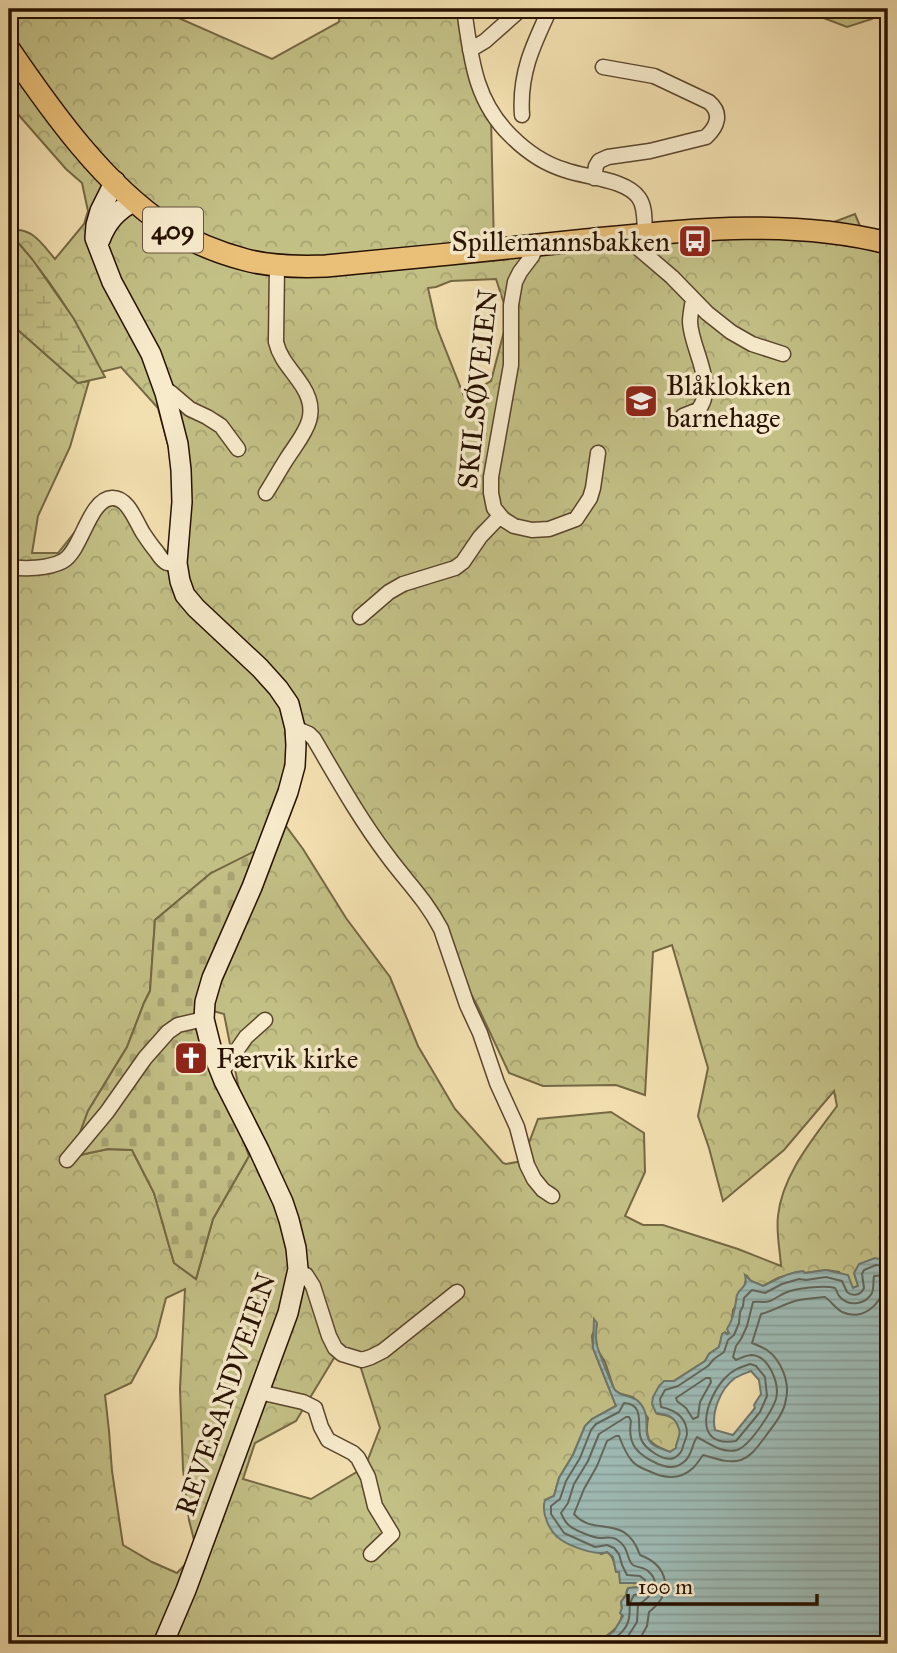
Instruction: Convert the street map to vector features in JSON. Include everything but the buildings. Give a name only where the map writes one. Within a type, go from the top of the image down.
[{"type":"main road","name":"SKILSØVEIEN","points":[[9,49],[62,122],[134,201],[170,228],[205,247],[248,261],[326,267],[537,245],[770,227],[819,230],[888,243]]},
{"type":"main road","name":"REVESANDVEIEN","points":[[115,181],[100,211],[95,238],[112,282],[151,354],[165,393],[178,444],[182,502],[177,563],[180,581],[186,595],[197,608],[278,688],[289,704],[296,745],[295,766],[288,792],[252,887],[212,978],[205,1002],[204,1019],[221,1073],[283,1202],[296,1248],[297,1274],[288,1313],[186,1590],[163,1644]]},
{"type":"main road","points":[[97,247],[114,215],[134,201]]},
{"type":"street","points":[[464,9],[477,82],[486,103],[511,136],[546,162],[565,170],[621,184],[632,191],[643,208],[637,236],[631,242],[731,332],[752,344],[783,354]]},
{"type":"street","points":[[470,50],[485,41],[521,9]]},
{"type":"street","points":[[522,115],[521,96],[526,69],[534,43],[550,9]]},
{"type":"street","points":[[594,178],[599,161],[607,157],[650,151],[706,137],[712,131],[718,114],[709,102],[654,76],[603,67]]},
{"type":"street","name":"SKILSØVEIEN","points":[[537,245],[520,272],[511,305],[511,365],[491,477],[494,508],[514,526],[532,530],[549,529],[576,519],[590,498],[598,453]]},
{"type":"street","points":[[267,493],[299,442],[311,416],[306,392],[278,351],[277,265]]},
{"type":"street","points":[[683,416],[698,410],[705,398],[701,363],[690,322],[693,299]]},
{"type":"street","points":[[165,393],[170,392],[190,409],[221,426],[238,449]]},
{"type":"street","points":[[9,567],[47,566],[64,560],[79,542],[93,512],[103,501],[112,498],[127,506],[143,534],[163,560],[168,564],[177,563]]},
{"type":"street","points":[[360,617],[389,592],[403,584],[455,568],[463,562],[485,531],[500,516]]},
{"type":"street","name":"REVESANDVEIEN","points":[[295,728],[314,739],[371,833],[435,918],[497,1083],[517,1127],[527,1165],[538,1185],[552,1196]]},
{"type":"street","points":[[67,1160],[168,1032],[178,1025],[204,1019]]},
{"type":"street","points":[[221,1073],[246,1037],[265,1020]]},
{"type":"street","points":[[297,1274],[306,1275],[313,1286],[328,1336],[335,1348],[342,1354],[362,1360],[383,1351],[457,1292]]},
{"type":"street","points":[[259,1392],[303,1402],[316,1408],[328,1440],[358,1458],[368,1477],[375,1506],[391,1534],[371,1554]]},
{"type":"green space","points":[[9,9],[172,9],[174,16],[272,59],[339,22],[340,9],[462,9],[491,118],[494,247],[818,228],[855,214],[860,226],[888,245],[888,1256],[858,1286],[852,1288],[839,1272],[826,1270],[797,1272],[763,1286],[751,1281],[747,1276],[744,1287],[737,1296],[729,1333],[723,1334],[719,1347],[709,1354],[705,1361],[674,1381],[658,1414],[671,1417],[680,1427],[676,1448],[670,1452],[650,1441],[647,1432],[648,1418],[633,1397],[618,1393],[614,1389],[605,1362],[597,1349],[597,1323],[592,1336],[593,1348],[616,1406],[585,1426],[573,1455],[559,1478],[554,1496],[545,1500],[601,1554],[609,1554],[616,1571],[638,1582],[639,1587],[627,1590],[621,1602],[620,1623],[596,1644],[9,1644],[9,322],[78,383],[89,381],[70,447],[38,516],[32,553],[58,553],[105,494],[124,502],[170,556],[177,478],[158,408],[121,367],[101,372],[83,336],[51,285],[14,238],[9,239],[9,231],[30,233],[55,259],[84,224],[88,211],[82,183],[66,169],[9,104]],"holes":[[[496,279],[508,316],[491,381],[464,396],[437,328],[428,288],[451,281]],[[305,729],[442,941],[478,1007],[509,1073],[543,1086],[616,1085],[645,1095],[653,952],[672,945],[708,1068],[698,1116],[723,1201],[784,1150],[834,1091],[837,1106],[800,1158],[781,1201],[777,1228],[781,1266],[663,1225],[643,1225],[625,1216],[645,1172],[644,1133],[611,1112],[538,1119],[522,1161],[503,1163],[455,1109],[418,1046],[390,977],[346,918],[283,822]],[[211,873],[213,1011],[224,1014],[249,1140],[245,1145],[249,1156],[213,1219],[196,1279],[174,1263],[154,1193],[132,1150],[108,1149],[72,1157],[88,1111],[127,1047],[150,991],[155,920]],[[185,1289],[180,1389],[183,1469],[189,1520],[197,1552],[177,1573],[123,1545],[112,1471],[105,1395],[131,1383],[156,1337],[166,1298]],[[334,1358],[358,1359],[380,1428],[365,1467],[311,1499],[243,1479],[255,1443],[296,1421]]]},
{"type":"green space","points":[[812,9],[876,9],[872,19],[847,27],[813,14]]},
{"type":"green space","points":[[14,238],[74,319],[105,377],[78,383],[9,322],[9,239]]},
{"type":"green space","points":[[269,844],[209,979],[205,1044],[240,1106],[249,1156],[213,1219],[196,1279],[174,1263],[154,1193],[132,1150],[108,1149],[71,1157],[88,1111],[127,1047],[150,991],[155,920],[211,873]]},
{"type":"water","points":[[888,1256],[888,1644],[596,1644],[614,1631],[623,1616],[620,1613],[621,1602],[628,1588],[638,1587],[638,1583],[620,1583],[613,1557],[607,1552],[583,1550],[560,1539],[552,1531],[544,1510],[545,1500],[554,1496],[559,1478],[573,1455],[585,1426],[616,1406],[593,1348],[594,1319],[597,1323],[598,1348],[615,1390],[639,1402],[645,1413],[648,1439],[655,1446],[670,1452],[676,1448],[679,1428],[671,1417],[656,1413],[652,1404],[653,1397],[664,1381],[674,1381],[705,1361],[709,1354],[719,1347],[722,1334],[729,1333],[727,1329],[737,1295],[745,1285],[745,1275],[763,1286],[793,1273],[826,1270],[848,1275],[853,1288],[858,1286],[854,1273],[859,1264],[875,1258],[884,1260]],"holes":[[[751,1371],[759,1380],[761,1394],[754,1405],[755,1408],[733,1435],[715,1430],[716,1409],[721,1395],[730,1383]]]},
{"type":"place","name":"Spillemannsbakken","points":[[695,241]]},
{"type":"place","name":"Blåklokken barnehage","points":[[641,401]]},
{"type":"place","name":"Færvik kirke","points":[[191,1058]]}]
